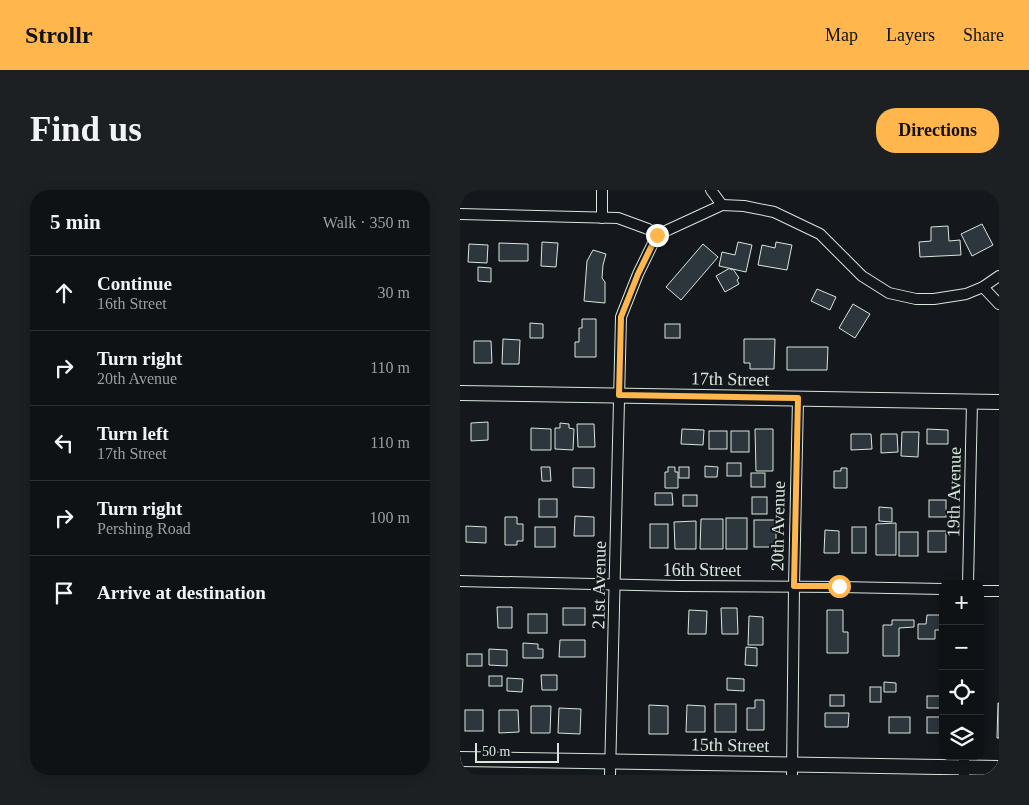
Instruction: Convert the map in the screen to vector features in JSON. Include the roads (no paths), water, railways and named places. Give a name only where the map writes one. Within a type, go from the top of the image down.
[{"type":"main road","name":"17th Street","points":[[460,393],[999,402]]},
{"type":"main road","name":"15th Street","points":[[460,760],[611,768],[792,770],[964,766],[999,768]]},
{"type":"street","points":[[602,190],[602,218]]},
{"type":"street","points":[[711,190],[722,205]]},
{"type":"street","points":[[460,214],[618,218],[648,229],[657,235],[722,205],[744,206],[774,212],[820,234],[862,276],[889,293],[916,299],[934,299],[966,294],[983,287],[999,276]]},
{"type":"street","name":"21st Avenue","points":[[611,768],[621,317],[638,274],[657,235]]},
{"type":"street","points":[[983,287],[999,304]]},
{"type":"street","name":"20th Avenue","points":[[792,770],[798,398]]},
{"type":"street","name":"19th Avenue","points":[[968,580],[972,402]]},
{"type":"street","name":"16th Street","points":[[460,581],[939,590]]},
{"type":"street","points":[[984,591],[999,591]]}]
